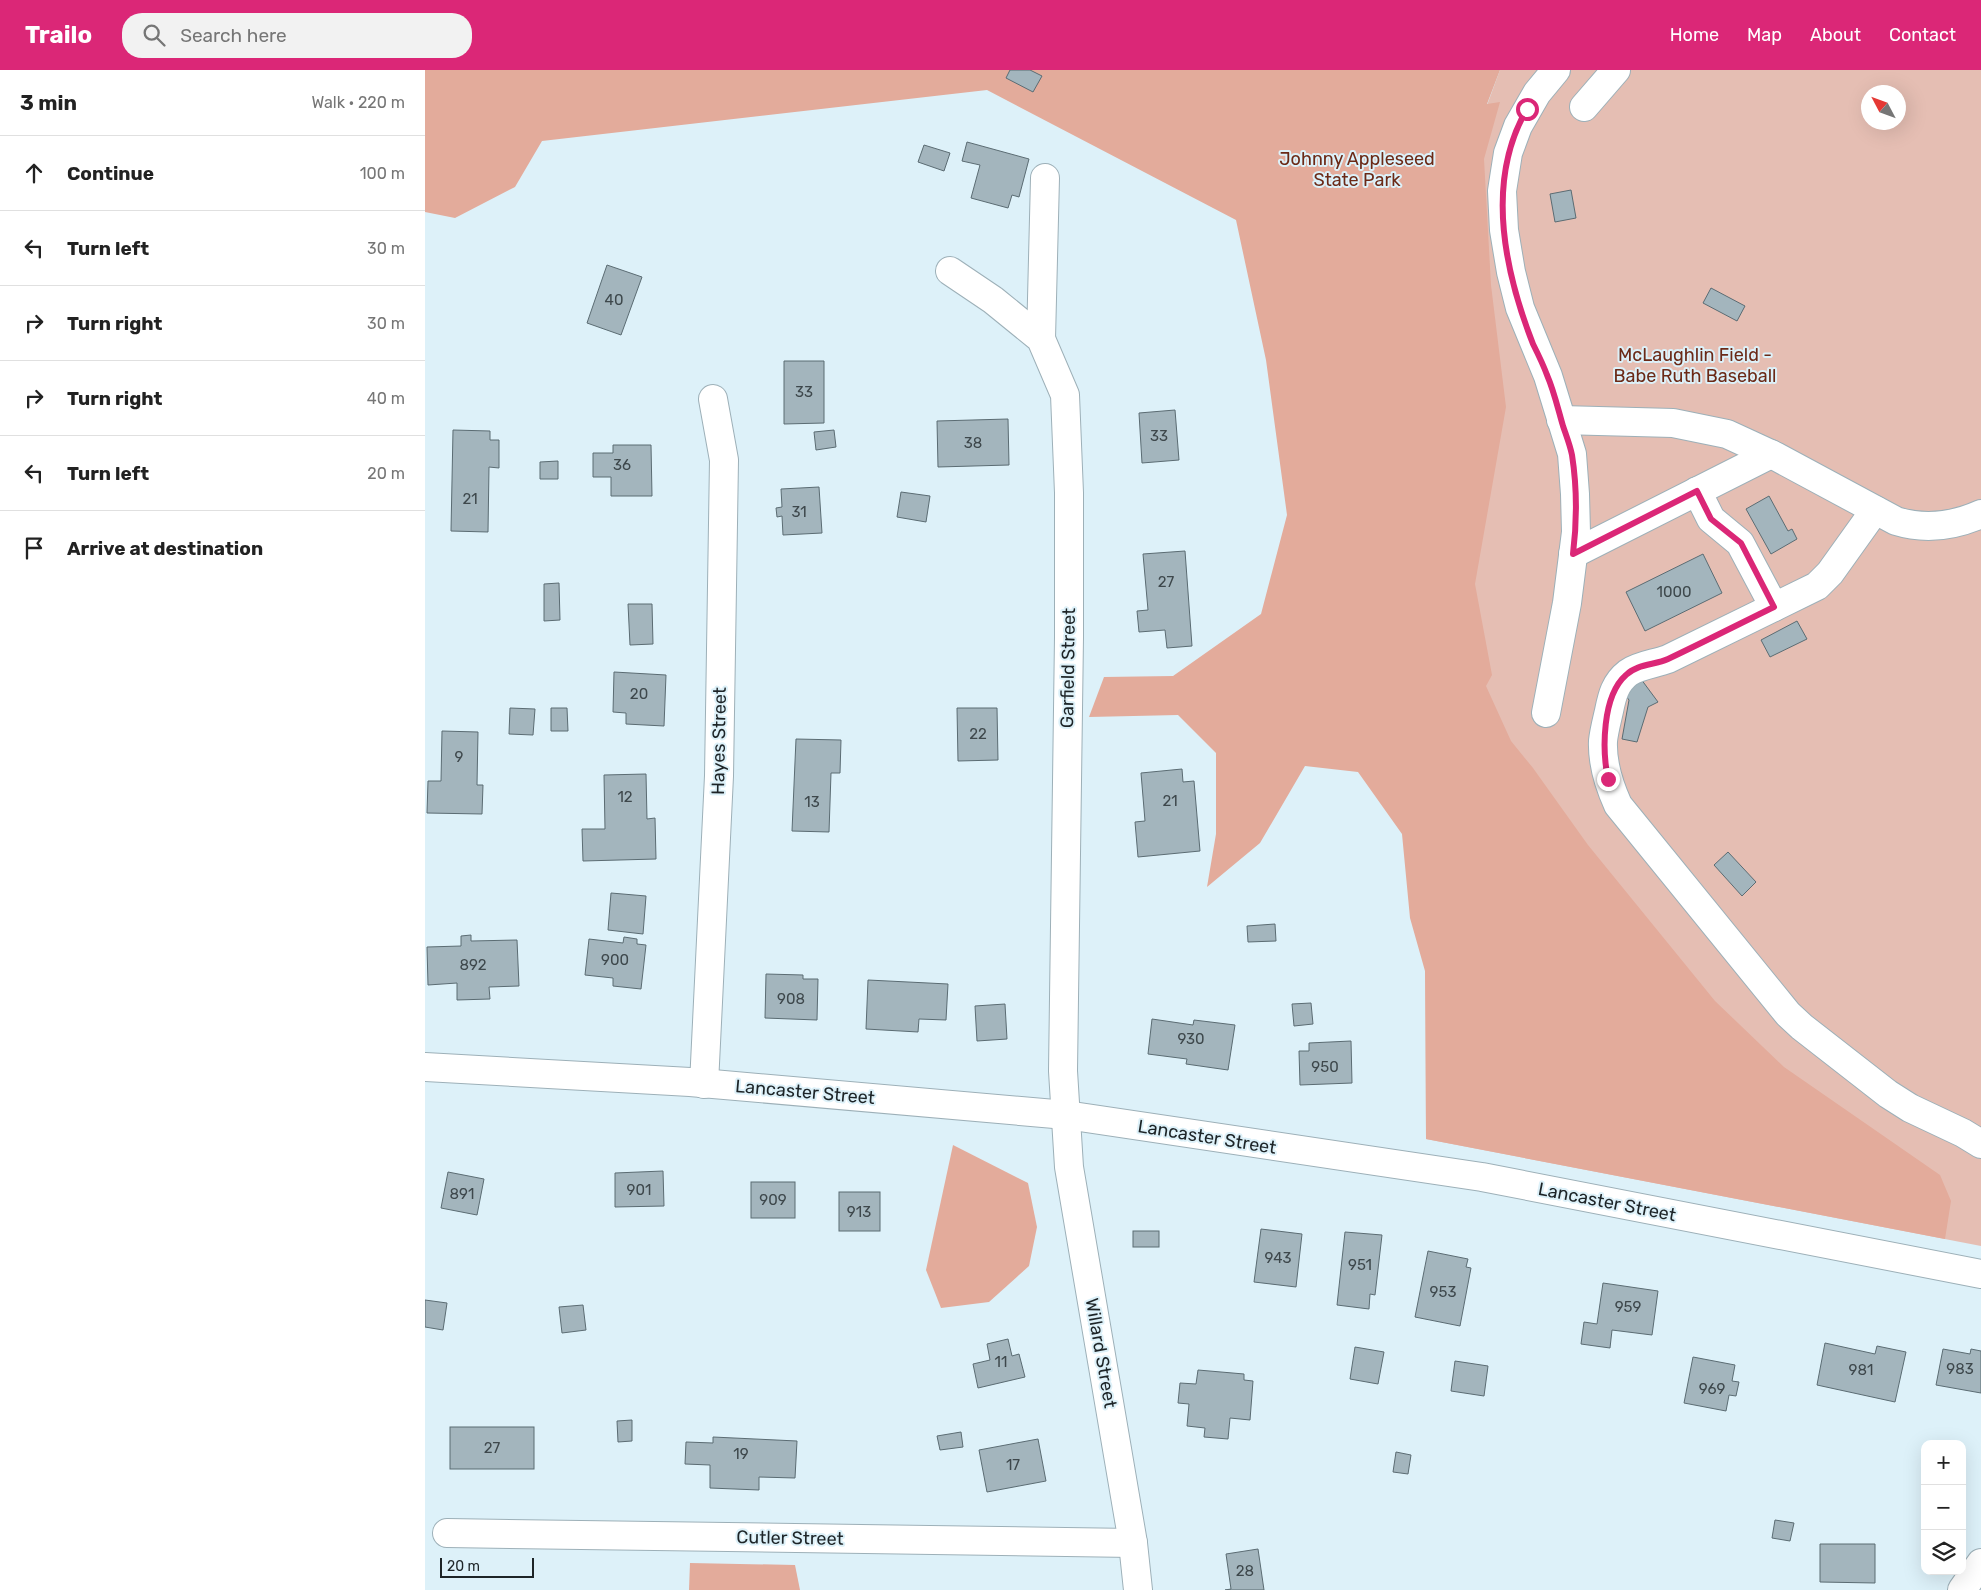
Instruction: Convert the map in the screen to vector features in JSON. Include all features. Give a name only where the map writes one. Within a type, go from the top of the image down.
[{"type":"street","points":[[1546,713],[1567,603],[1576,532],[1572,454],[1548,376],[1520,308],[1511,272],[1504,230],[1502,191],[1508,153],[1517,126],[1537,93],[1556,70]]},
{"type":"street","points":[[1584,107],[1616,70]]},
{"type":"street","points":[[1041,339],[1045,178]]},
{"type":"street","name":"Garfield Street","points":[[950,271],[993,300],[1041,339],[1065,395],[1069,493],[1063,1071],[1066,1116]]},
{"type":"street","name":"Hayes Street","points":[[704,1084],[719,776],[724,470],[724,460],[713,399]]},
{"type":"street","points":[[1561,420],[1646,422],[1697,427],[1727,434],[1771,454],[1896,521],[1911,526],[1934,527],[1958,522],[1981,514]]},
{"type":"street","points":[[1573,554],[1771,454]]},
{"type":"street","points":[[1697,491],[1711,519],[1741,543],[1774,607]]},
{"type":"street","points":[[1875,510],[1830,573],[1821,582],[1668,659],[1633,670],[1626,675],[1617,684],[1613,694],[1603,741],[1605,765],[1610,787],[1618,806],[1631,824],[1789,1014],[1802,1027],[1888,1094],[1910,1108],[1963,1133],[1981,1144]]},
{"type":"street","name":"Lancaster Street","points":[[425,1067],[704,1084],[1066,1116],[1482,1178],[1980,1271]]},
{"type":"street","name":"Willard Street","points":[[1066,1116],[1069,1167],[1133,1543],[1138,1590]]},
{"type":"street","name":"Cutler Street","points":[[447,1532],[1133,1543]]},
{"type":"street","points":[[1962,1590],[1981,1563]]},
{"type":"green space","name":"Johnny Appleseed State Park","points":[[425,70],[1500,70],[1487,104],[1500,102],[1484,159],[1491,285],[1506,407],[1475,584],[1492,675],[1486,686],[1511,741],[1533,768],[1588,845],[1715,1001],[1784,1067],[1940,1175],[1951,1201],[1945,1239],[1426,1139],[1425,971],[1410,918],[1402,834],[1358,772],[1305,766],[1260,843],[1207,887],[1216,834],[1216,753],[1178,715],[1089,717],[1104,677],[1173,676],[1261,614],[1287,515],[1266,360],[1236,220],[987,90],[542,141],[515,187],[455,218],[425,212]]},
{"type":"green space","name":"McLaughlin Field - Babe Ruth Baseball","points":[[1500,70],[1981,70],[1981,1246],[1426,1139],[1425,490],[1411,310]]},
{"type":"green space","points":[[953,1145],[1028,1183],[1037,1227],[1029,1266],[989,1302],[941,1308],[926,1270]]},
{"type":"green space","points":[[690,1563],[795,1565],[800,1590],[689,1590]]},
{"type":"building","points":[[1010,70],[1030,70],[1042,76],[1033,92],[1006,78]]},
{"type":"building","points":[[967,142],[1029,159],[1019,197],[1012,195],[1008,208],[971,198],[980,165],[962,161]]},
{"type":"building","points":[[924,145],[950,153],[944,171],[918,162]]},
{"type":"building","points":[[1571,190],[1576,218],[1555,222],[1550,194]]},
{"type":"building","points":[[607,265],[642,277],[621,335],[587,323]]},
{"type":"building","points":[[1711,288],[1745,306],[1737,321],[1703,303]]},
{"type":"building","points":[[784,361],[824,361],[824,423],[784,424]]},
{"type":"building","points":[[1175,410],[1179,460],[1142,463],[1139,413]]},
{"type":"building","points":[[1008,419],[1009,465],[938,467],[937,421]]},
{"type":"building","points":[[453,430],[490,431],[490,440],[499,440],[499,468],[489,467],[488,532],[451,531]]},
{"type":"building","points":[[834,430],[836,447],[816,450],[814,432]]},
{"type":"building","points":[[613,445],[651,445],[652,496],[611,496],[611,477],[593,477],[593,453],[613,453]]},
{"type":"building","points":[[558,461],[558,479],[540,479],[540,462]]},
{"type":"building","points":[[819,487],[822,533],[783,535],[782,516],[777,517],[776,508],[782,507],[781,489]]},
{"type":"building","points":[[901,492],[930,496],[926,522],[897,517]]},
{"type":"building","points":[[1769,496],[1788,531],[1792,529],[1797,539],[1771,554],[1746,509]]},
{"type":"building","points":[[1185,551],[1192,646],[1167,648],[1165,630],[1139,632],[1137,611],[1148,610],[1143,554]]},
{"type":"building","points":[[1703,554],[1722,593],[1645,631],[1626,592]]},
{"type":"building","points":[[559,583],[560,620],[544,621],[544,584]]},
{"type":"building","points":[[628,604],[652,604],[653,644],[630,645]]},
{"type":"building","points":[[1797,621],[1807,639],[1770,657],[1761,640]]},
{"type":"building","points":[[614,672],[666,675],[664,726],[626,724],[626,713],[613,712]]},
{"type":"building","points":[[1638,675],[1658,702],[1648,707],[1637,742],[1622,739],[1629,700],[1619,687]]},
{"type":"building","points":[[510,708],[535,709],[533,735],[509,734]]},
{"type":"building","points":[[551,708],[567,708],[568,731],[551,731]]},
{"type":"building","points":[[957,708],[997,708],[998,760],[958,761]]},
{"type":"building","points":[[442,731],[478,732],[477,785],[483,785],[482,814],[427,813],[428,781],[441,781]]},
{"type":"building","points":[[796,739],[841,740],[840,773],[831,773],[829,832],[792,831]]},
{"type":"building","points":[[1182,769],[1183,782],[1194,781],[1200,851],[1138,857],[1135,822],[1145,821],[1141,773]]},
{"type":"building","points":[[646,774],[647,819],[655,818],[656,859],[583,861],[582,829],[605,829],[604,775]]},
{"type":"building","points":[[1728,852],[1756,882],[1742,896],[1714,865]]},
{"type":"building","points":[[611,893],[646,896],[643,934],[608,930]]},
{"type":"building","points":[[1275,924],[1276,941],[1248,942],[1247,926]]},
{"type":"building","points":[[471,935],[471,941],[517,940],[519,986],[489,987],[490,999],[457,1000],[457,983],[428,985],[427,947],[461,946],[461,936]]},
{"type":"building","points":[[624,937],[637,939],[637,944],[646,945],[641,989],[613,986],[613,978],[585,975],[589,939],[623,943]]},
{"type":"building","points":[[766,974],[803,975],[803,979],[818,979],[817,1020],[765,1018]]},
{"type":"building","points":[[868,980],[948,984],[946,1020],[919,1019],[918,1032],[866,1029]]},
{"type":"building","points":[[1311,1003],[1313,1024],[1294,1026],[1292,1004]]},
{"type":"building","points":[[1005,1004],[1007,1039],[977,1041],[975,1006]]},
{"type":"building","points":[[1152,1019],[1193,1025],[1194,1020],[1235,1025],[1228,1070],[1186,1064],[1187,1059],[1148,1054]]},
{"type":"building","points":[[1351,1041],[1352,1083],[1300,1085],[1299,1051],[1309,1051],[1309,1043]]},
{"type":"building","points":[[663,1171],[664,1206],[615,1207],[615,1173]]},
{"type":"building","points":[[448,1172],[484,1179],[477,1215],[441,1208]]},
{"type":"building","points":[[751,1182],[795,1182],[795,1218],[751,1218]]},
{"type":"building","points":[[839,1192],[880,1192],[880,1231],[839,1231]]},
{"type":"building","points":[[1261,1229],[1302,1234],[1296,1287],[1254,1282]]},
{"type":"building","points":[[1133,1231],[1159,1231],[1159,1247],[1133,1247]]},
{"type":"building","points":[[1345,1232],[1382,1235],[1375,1295],[1370,1294],[1369,1309],[1337,1305]]},
{"type":"building","points":[[1428,1251],[1468,1259],[1466,1267],[1471,1268],[1460,1326],[1415,1317]]},
{"type":"building","points":[[1603,1283],[1658,1291],[1652,1335],[1612,1330],[1610,1348],[1581,1344],[1584,1322],[1597,1324]]},
{"type":"building","points":[[425,1300],[447,1303],[443,1330],[425,1327]]},
{"type":"building","points":[[583,1305],[586,1330],[562,1333],[559,1307]]},
{"type":"building","points":[[1008,1339],[1012,1356],[1019,1354],[1025,1377],[978,1388],[973,1364],[990,1360],[987,1344]]},
{"type":"building","points":[[1825,1343],[1875,1354],[1877,1346],[1906,1352],[1895,1402],[1817,1385]]},
{"type":"building","points":[[1355,1347],[1384,1352],[1378,1384],[1350,1379]]},
{"type":"building","points":[[1943,1349],[1970,1354],[1971,1349],[1981,1351],[1981,1393],[1936,1385]]},
{"type":"building","points":[[1693,1357],[1735,1365],[1732,1381],[1739,1382],[1736,1396],[1729,1395],[1726,1411],[1684,1403]]},
{"type":"building","points":[[1455,1361],[1488,1366],[1484,1396],[1451,1391]]},
{"type":"building","points":[[1198,1370],[1244,1374],[1244,1380],[1253,1381],[1250,1420],[1230,1418],[1228,1439],[1204,1437],[1205,1428],[1187,1426],[1189,1404],[1178,1403],[1180,1383],[1196,1384]]},
{"type":"building","points":[[632,1420],[632,1441],[618,1442],[617,1421]]},
{"type":"building","points":[[450,1427],[534,1427],[534,1469],[450,1469]]},
{"type":"building","points":[[961,1432],[963,1447],[940,1450],[937,1436]]},
{"type":"building","points":[[713,1437],[797,1441],[795,1478],[759,1477],[759,1490],[710,1488],[710,1465],[685,1464],[686,1442],[713,1443]]},
{"type":"building","points":[[1038,1439],[1046,1481],[987,1492],[979,1450]]},
{"type":"building","points":[[1396,1452],[1411,1455],[1408,1474],[1393,1472]]},
{"type":"building","points":[[1775,1520],[1794,1523],[1790,1541],[1772,1538]]},
{"type":"building","points":[[1820,1544],[1875,1544],[1875,1583],[1820,1582]]},
{"type":"building","points":[[1258,1549],[1264,1590],[1225,1590],[1231,1589],[1226,1554]]},
{"type":"route","points":[[1527,109],[1517,126],[1508,153],[1502,191],[1504,230],[1511,272],[1520,308],[1533,344],[1548,376],[1572,454],[1576,532],[1573,554],[1697,491],[1711,519],[1741,543],[1774,607],[1668,659],[1633,670],[1617,684],[1603,741],[1608,779]]}]
